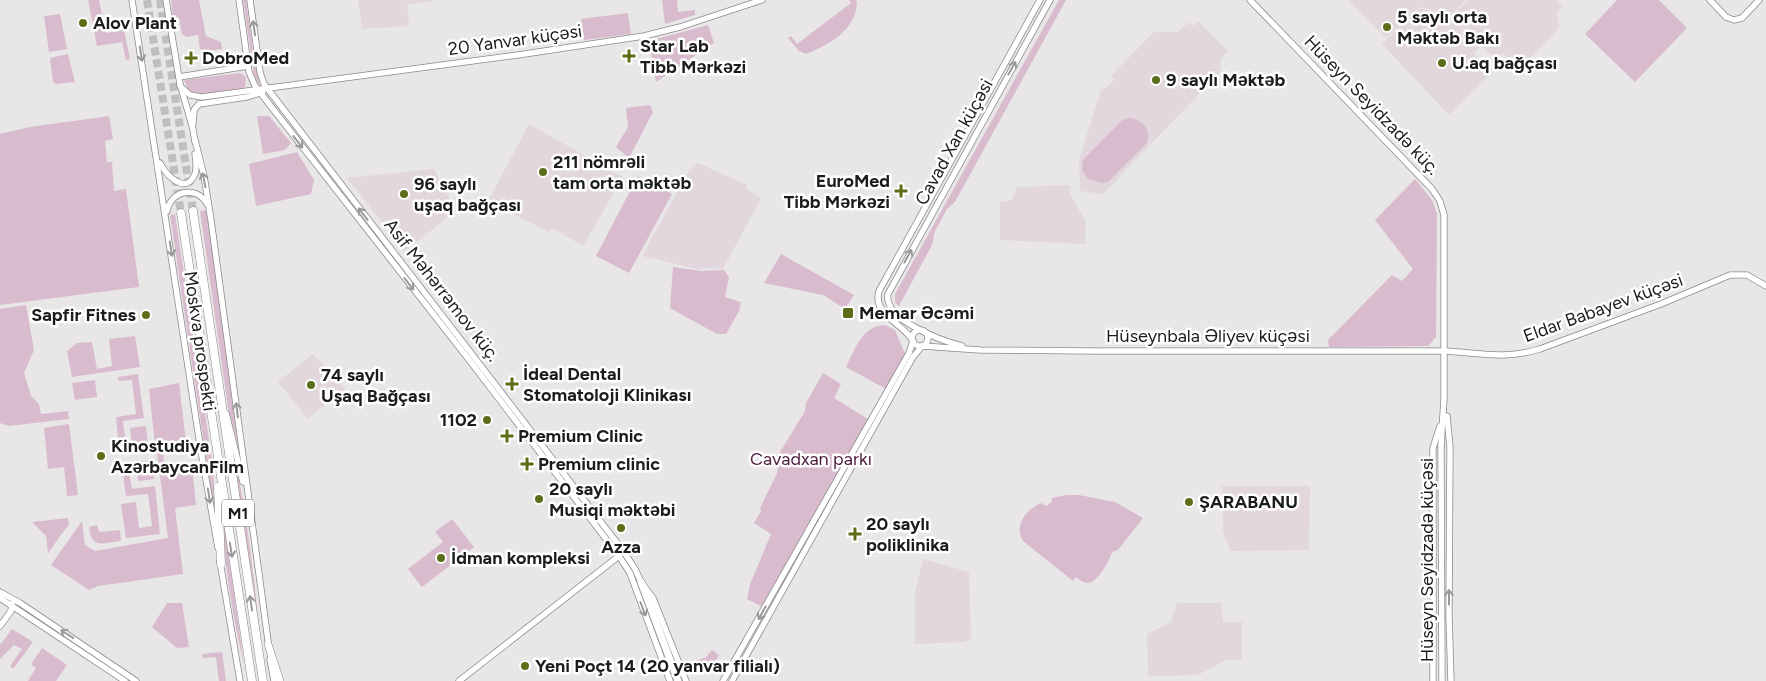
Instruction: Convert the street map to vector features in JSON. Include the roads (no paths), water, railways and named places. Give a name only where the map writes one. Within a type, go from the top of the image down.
[{"type":"highway","name":"Moskva prospekti","points":[[193,211],[262,681]]},
{"type":"highway","name":"Moskva prospekti","points":[[181,213],[252,681]]},
{"type":"highway","points":[[216,450],[221,564]]},
{"type":"main road","points":[[641,582],[684,680]]},
{"type":"main road","points":[[268,644],[280,681]]},
{"type":"street","name":"Asif Məhərrəmov küç.","points":[[239,0],[248,66],[251,77],[259,92],[399,271],[624,552],[641,582],[653,598],[684,680]]},
{"type":"street","points":[[193,129],[194,110],[199,104],[247,97],[267,89],[260,72],[250,0]]},
{"type":"street","name":"20 Yanvar küçəsi","points":[[267,89],[644,36],[680,27],[762,0]]},
{"type":"street","name":"Cavad Xan küçəsi","points":[[913,341],[905,331],[884,313],[877,300],[879,291],[1040,0]]},
{"type":"street","name":"Cavad Xan küçəsi","points":[[924,332],[896,314],[889,306],[888,294],[1050,0]]},
{"type":"street","name":"Hüseyn Seyidzadə küç.","points":[[1250,0],[1436,193],[1443,208],[1444,351]]},
{"type":"street","points":[[1710,0],[1726,17],[1734,20],[1742,18],[1759,0]]},
{"type":"street","name":"Moskva prospekti","points":[[133,2],[200,445],[241,681]]},
{"type":"street","points":[[157,156],[165,172],[172,180],[187,182],[196,172],[195,140],[180,86],[166,2]]},
{"type":"street","points":[[179,77],[248,66]]},
{"type":"street","points":[[277,101],[278,92],[298,85]]},
{"type":"street","points":[[180,86],[190,95],[200,97],[259,92]]},
{"type":"street","name":"Asif Məhərrəmov küç.","points":[[267,89],[405,266],[619,556],[630,574],[670,681]]},
{"type":"street","name":"Moskva prospekti","points":[[195,140],[210,211],[273,681]]},
{"type":"street","points":[[166,220],[167,209],[171,200],[180,193],[194,192],[204,198],[210,211]]},
{"type":"street","points":[[399,271],[405,266]]},
{"type":"street","name":"Eldar Babayev küçəsi","points":[[1444,351],[1486,356],[1520,354],[1661,304],[1730,275],[1747,275],[1766,286]]},
{"type":"street","points":[[732,681],[782,585],[909,353],[913,341],[912,336],[920,330],[972,349]]},
{"type":"street","points":[[724,681],[782,585],[912,357],[928,341],[928,336],[924,332]]},
{"type":"street","points":[[913,341],[917,346],[922,346]]},
{"type":"street","name":"Hüseynbala Əliyev küçəsi","points":[[922,346],[972,349],[1250,352],[1444,351]]},
{"type":"street","points":[[1444,351],[1444,399],[1450,447],[1449,615],[1451,681]]},
{"type":"street","points":[[217,375],[250,511]]},
{"type":"street","points":[[1433,681],[1433,448],[1440,425],[1444,399]]},
{"type":"street","name":"Hüseyn Seyidzadə küçəsi","points":[[1442,681],[1441,443],[1444,399]]},
{"type":"street","points":[[459,681],[619,556]]},
{"type":"street","points":[[0,592],[8,602],[20,611],[124,681]]},
{"type":"street","points":[[0,626],[8,602]]},
{"type":"street","points":[[0,606],[8,602],[20,603],[136,681]]},
{"type":"street","points":[[1433,615],[1435,625],[1441,627],[1447,624],[1449,615]]},
{"type":"street","points":[[1433,664],[1447,664],[1450,667],[1451,673]]},
{"type":"tunnel","points":[[147,0],[181,213]]},
{"type":"tunnel","points":[[160,0],[193,211]]},
{"type":"place","name":"Alov Plant","points":[[83,23]]},
{"type":"place","name":"5 saylı orta Məktəb Bakı","points":[[1387,27]]},
{"type":"place","name":"Star Lab Tibb Mәrkәzi","points":[[629,56]]},
{"type":"place","name":"DobroMed","points":[[191,58]]},
{"type":"place","name":"U.aq bağçası","points":[[1442,63]]},
{"type":"place","name":"9 saylı Məktəb","points":[[1156,80]]},
{"type":"place","name":"211 nömrəli tam orta məktəb","points":[[543,172]]},
{"type":"place","name":"EuroMed Tibb Mərkəzi","points":[[901,191]]},
{"type":"place","name":"96 saylı uşaq bağçası","points":[[404,194]]},
{"type":"place","name":"Memar Əcəmi","points":[[848,313]]},
{"type":"place","name":"Sapfir Fitnes","points":[[146,315]]},
{"type":"place","name":"İdeal Dental Stomatoloji Klinikası","points":[[512,384]]},
{"type":"place","name":"74 saylı Uşaq Bağçası","points":[[311,385]]},
{"type":"place","name":"1102","points":[[487,420]]},
{"type":"place","name":"Premium Clinic","points":[[507,436]]},
{"type":"place","name":"Kinostudiya AzərbaycanFilm","points":[[101,456]]},
{"type":"place","name":"Premium clinic","points":[[527,464]]},
{"type":"place","name":"20 saylı Musiqi məktəbi","points":[[539,499]]},
{"type":"place","name":"ŞARABANU","points":[[1189,502]]},
{"type":"place","name":"Azza","points":[[621,528]]},
{"type":"place","name":"20 saylı poliklinika","points":[[855,534]]},
{"type":"place","name":"İdman kompleksi","points":[[441,558]]},
{"type":"place","name":"Yeni Poçt 14 (20 yanvar filialı)","points":[[525,666]]},
{"type":"park label","name":"Cavadxan parkı","points":[[811,459]]}]
